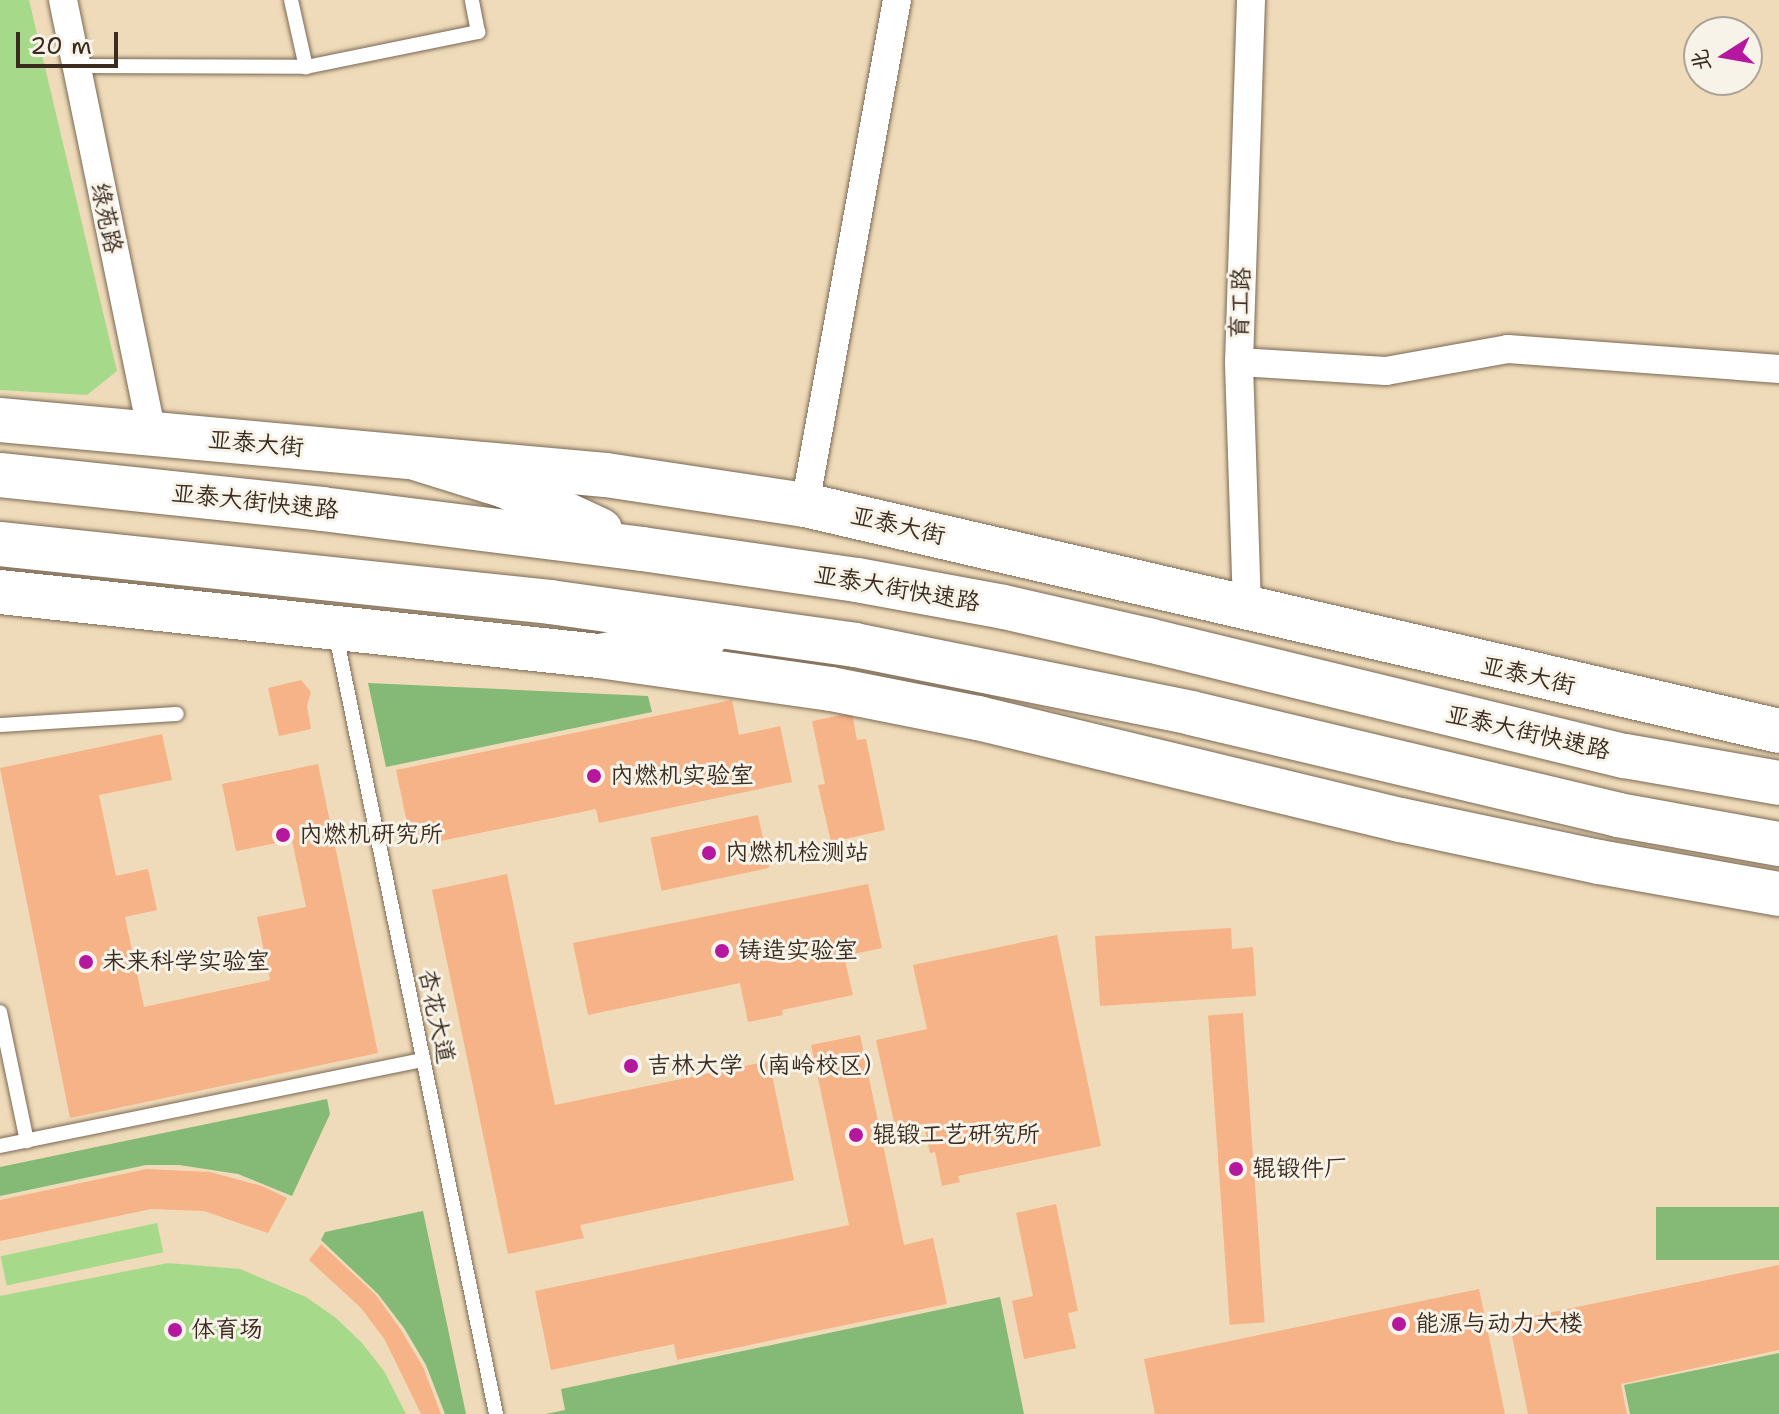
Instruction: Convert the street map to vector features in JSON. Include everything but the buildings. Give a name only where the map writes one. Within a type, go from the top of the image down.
[{"type":"main road","name":"亚泰大街","points":[[0,420],[606,475],[805,505],[1247,606],[1457,659],[1779,731]]},
{"type":"main road","points":[[418,459],[505,486],[642,549]]},
{"type":"main road","name":"亚泰大街快速路","points":[[0,475],[307,507],[642,549],[857,580],[1004,607],[1625,756],[1779,783]]},
{"type":"main road","points":[[0,544],[550,602],[749,629],[1040,680],[1618,815],[1779,844]]},
{"type":"main road","points":[[0,592],[599,656],[831,689],[978,718],[1401,820],[1599,862],[1779,894]]},
{"type":"main road","points":[[599,656],[749,629]]},
{"type":"street","name":"绿苑路","points":[[63,0],[74,66],[152,435]]},
{"type":"street","points":[[805,505],[897,0]]},
{"type":"street","name":"育工路","points":[[1247,606],[1239,362],[1251,0]]},
{"type":"street","points":[[1239,362],[1386,371],[1508,349],[1779,369]]},
{"type":"lane","points":[[291,0],[306,67]]},
{"type":"lane","points":[[74,66],[306,67],[478,32],[472,0]]},
{"type":"lane","name":"杏花大道","points":[[334,627],[496,1414]]},
{"type":"lane","points":[[0,725],[177,714]]},
{"type":"lane","points":[[0,1012],[27,1141]]},
{"type":"lane","points":[[0,1146],[423,1060]]},
{"type":"green space","points":[[0,0],[29,0],[117,371],[87,395],[0,390]]},
{"type":"green space","points":[[368,683],[648,696],[652,712],[386,767]]},
{"type":"green space","points":[[327,1099],[330,1114],[292,1196],[238,1174],[179,1165],[146,1165],[0,1196],[0,1167]]},
{"type":"green space","points":[[1656,1207],[1779,1207],[1779,1260],[1656,1260]]},
{"type":"green space","points":[[423,1211],[466,1414],[445,1414],[426,1365],[404,1328],[378,1294],[321,1240],[325,1232]]},
{"type":"green space","points":[[157,1223],[163,1252],[7,1286],[0,1256]]},
{"type":"green space","name":"体育场","points":[[168,1263],[240,1269],[306,1297],[336,1318],[362,1343],[384,1371],[406,1414],[0,1414],[0,1296]]},
{"type":"green space","points":[[1000,1297],[1024,1414],[546,1414],[565,1410],[561,1389]]},
{"type":"green space","points":[[1779,1353],[1779,1414],[1630,1414],[1624,1385]]},
{"type":"place","name":"内燃机实验室","points":[[594,776]]},
{"type":"place","name":"内燃机研究所","points":[[283,835]]},
{"type":"place","name":"内燃机检测站","points":[[709,853]]},
{"type":"place","name":"铸造实验室","points":[[722,951]]},
{"type":"place","name":"未来科学实验室","points":[[86,962]]},
{"type":"place","name":"吉林大学（南岭校区）","points":[[631,1066]]},
{"type":"place","name":"辊锻工艺研究所","points":[[856,1135]]},
{"type":"place","name":"辊锻件厂","points":[[1236,1169]]},
{"type":"place","name":"能源与动力大楼","points":[[1399,1324]]},
{"type":"place","name":"体育场","points":[[175,1330]]}]
